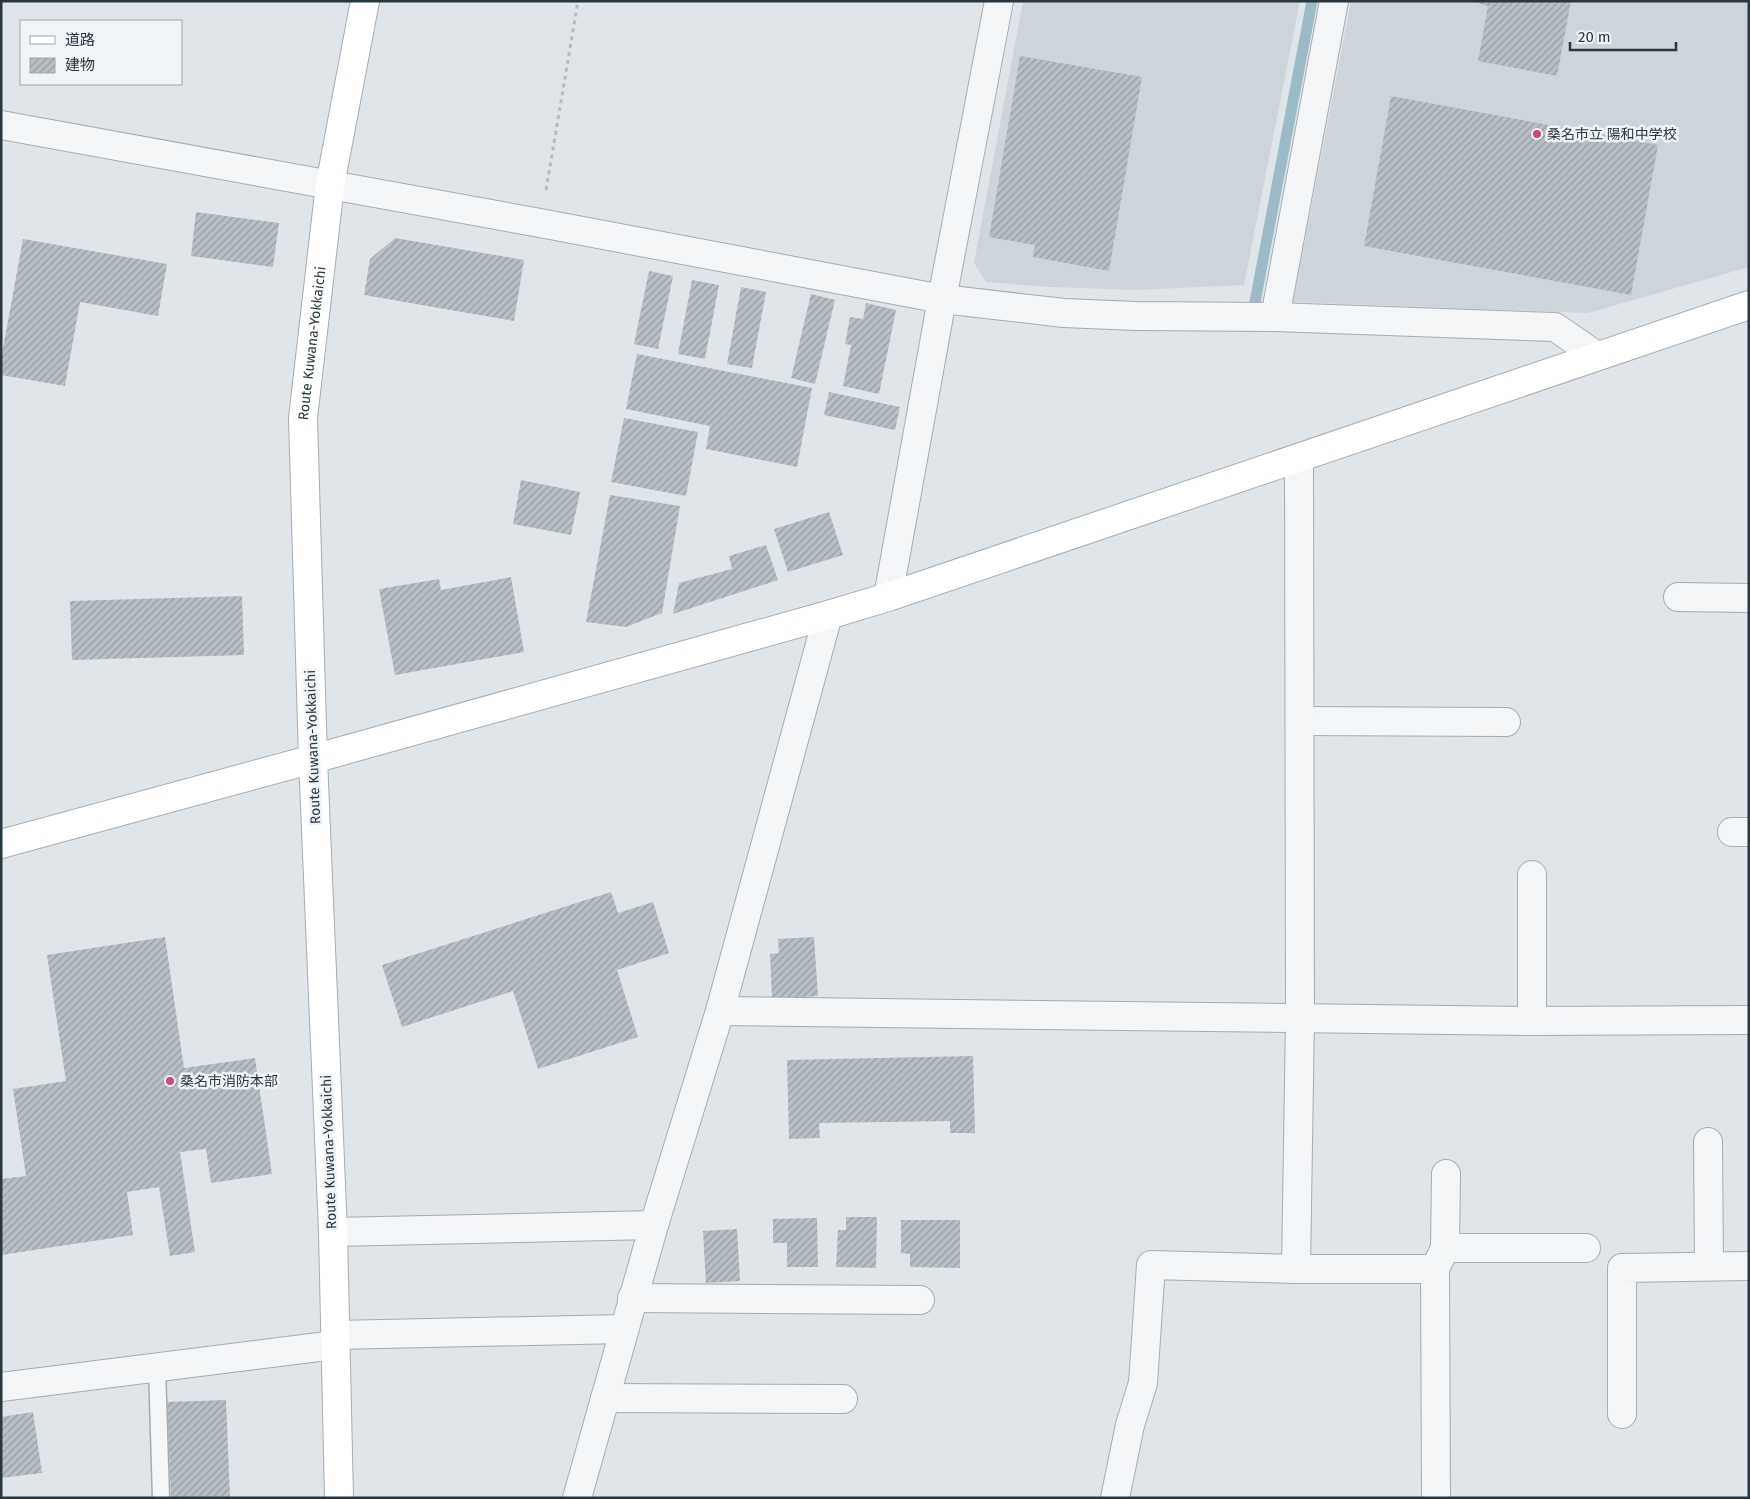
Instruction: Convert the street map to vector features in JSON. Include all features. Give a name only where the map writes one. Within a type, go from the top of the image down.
[{"type":"street","name":"Route Kuwana-Yokkaichi","points":[[339,1498],[333,1232],[313,759],[303,418],[330,185],[365,1]]},
{"type":"street","points":[[888,597],[999,1]]},
{"type":"street","points":[[1275,317],[1334,1]]},
{"type":"street","points":[[1,125],[540,223],[942,299],[1064,313],[1136,316],[1275,317],[1555,327],[1597,356]]},
{"type":"street","points":[[1,844],[313,759],[888,597],[1749,305]]},
{"type":"street","points":[[1296,1269],[1300,1018],[1298,458]]},
{"type":"street","points":[[1678,597],[1749,598]]},
{"type":"street","points":[[577,1498],[632,1298],[720,1011],[828,615]]},
{"type":"street","points":[[1300,721],[1506,722]]},
{"type":"street","points":[[1532,875],[1532,1021]]},
{"type":"street","points":[[720,1011],[1532,1021],[1749,1020]]},
{"type":"street","points":[[1708,1142],[1709,1266]]},
{"type":"street","points":[[1436,1498],[1440,1259],[1446,1174]]},
{"type":"street","points":[[333,1232],[654,1225]]},
{"type":"street","points":[[1115,1498],[1130,1425],[1143,1383],[1151,1265],[1296,1269],[1586,1248]]},
{"type":"street","points":[[1622,1414],[1622,1268],[1749,1266]]},
{"type":"street","points":[[632,1298],[920,1300]]},
{"type":"street","points":[[1,1387],[157,1367],[335,1340],[624,1329]]},
{"type":"street","points":[[605,1398],[844,1399]]},
{"type":"lane","points":[[157,1367],[161,1498]]},
{"type":"path","points":[[540,223],[578,1]]},
{"type":"shaded area","points":[[1023,1],[1300,1],[1244,285],[1136,290],[1050,287],[986,282],[974,263]]},
{"type":"shaded area","name":"桑名市立 陽和中学校","points":[[1351,1],[1749,1],[1749,267],[1588,313],[1293,302]]},
{"type":"building","points":[[1471,1],[1571,1],[1557,76],[1478,61],[1488,6]]},
{"type":"building","points":[[1020,56],[1142,77],[1109,271],[1033,257],[1035,245],[989,237]]},
{"type":"building","points":[[1391,96],[1658,145],[1631,295],[1364,246]]},
{"type":"building","points":[[196,212],[279,223],[273,267],[191,256]]},
{"type":"building","points":[[395,238],[524,260],[514,321],[364,295],[370,259]]},
{"type":"building","points":[[23,239],[167,264],[158,316],[80,302],[65,386],[1,375],[1,359]]},
{"type":"building","points":[[649,271],[673,276],[658,349],[634,344]]},
{"type":"building","points":[[692,280],[719,285],[705,359],[678,354]]},
{"type":"building","points":[[741,287],[766,292],[752,368],[727,364]]},
{"type":"building","points":[[811,294],[835,300],[815,384],[791,378]]},
{"type":"building","points":[[866,303],[896,310],[879,394],[843,386],[851,345],[845,344],[850,317],[863,319]]},
{"type":"building","points":[[637,354],[812,388],[797,467],[706,449],[710,426],[626,409]]},
{"type":"building","points":[[829,392],[900,407],[895,430],[824,415]]},
{"type":"building","points":[[624,418],[698,432],[686,496],[611,482]]},
{"type":"building","points":[[521,480],[580,492],[571,535],[513,524]]},
{"type":"building","points":[[610,495],[680,506],[662,613],[626,627],[586,622]]},
{"type":"building","points":[[829,512],[843,555],[788,572],[774,529]]},
{"type":"building","points":[[766,545],[778,580],[673,614],[679,583],[732,569],[729,556]]},
{"type":"building","points":[[511,577],[524,652],[395,675],[379,589],[439,579],[441,590]]},
{"type":"building","points":[[242,596],[244,655],[72,660],[70,601]]},
{"type":"building","points":[[611,892],[618,913],[653,902],[669,953],[617,970],[638,1037],[538,1069],[513,991],[402,1027],[382,965]]},
{"type":"building","points":[[165,937],[184,1068],[255,1058],[272,1174],[211,1183],[206,1149],[180,1152],[195,1252],[170,1256],[159,1187],[127,1192],[133,1235],[1,1255],[1,1179],[26,1176],[13,1089],[66,1081],[47,955]]},
{"type":"building","points":[[814,937],[818,996],[772,999],[770,954],[779,953],[778,939]]},
{"type":"building","points":[[973,1056],[975,1133],[950,1133],[950,1121],[819,1123],[820,1138],[789,1139],[787,1060]]},
{"type":"building","points":[[846,1217],[877,1217],[876,1268],[836,1267],[838,1230],[846,1230]]},
{"type":"building","points":[[817,1218],[818,1267],[787,1267],[787,1243],[773,1243],[773,1219]]},
{"type":"building","points":[[901,1220],[960,1220],[960,1268],[910,1267],[910,1254],[901,1253]]},
{"type":"building","points":[[737,1229],[740,1281],[706,1283],[703,1231]]},
{"type":"building","points":[[226,1400],[230,1498],[171,1498],[167,1402]]},
{"type":"building","points":[[33,1412],[42,1473],[1,1478],[1,1417]]},
{"type":"waterway","points":[[1255,302],[1312,1]]},
{"type":"place","name":"桑名市立 陽和中学校","points":[[1537,134]]},
{"type":"place","name":"桑名市消防本部","points":[[170,1081]]}]
